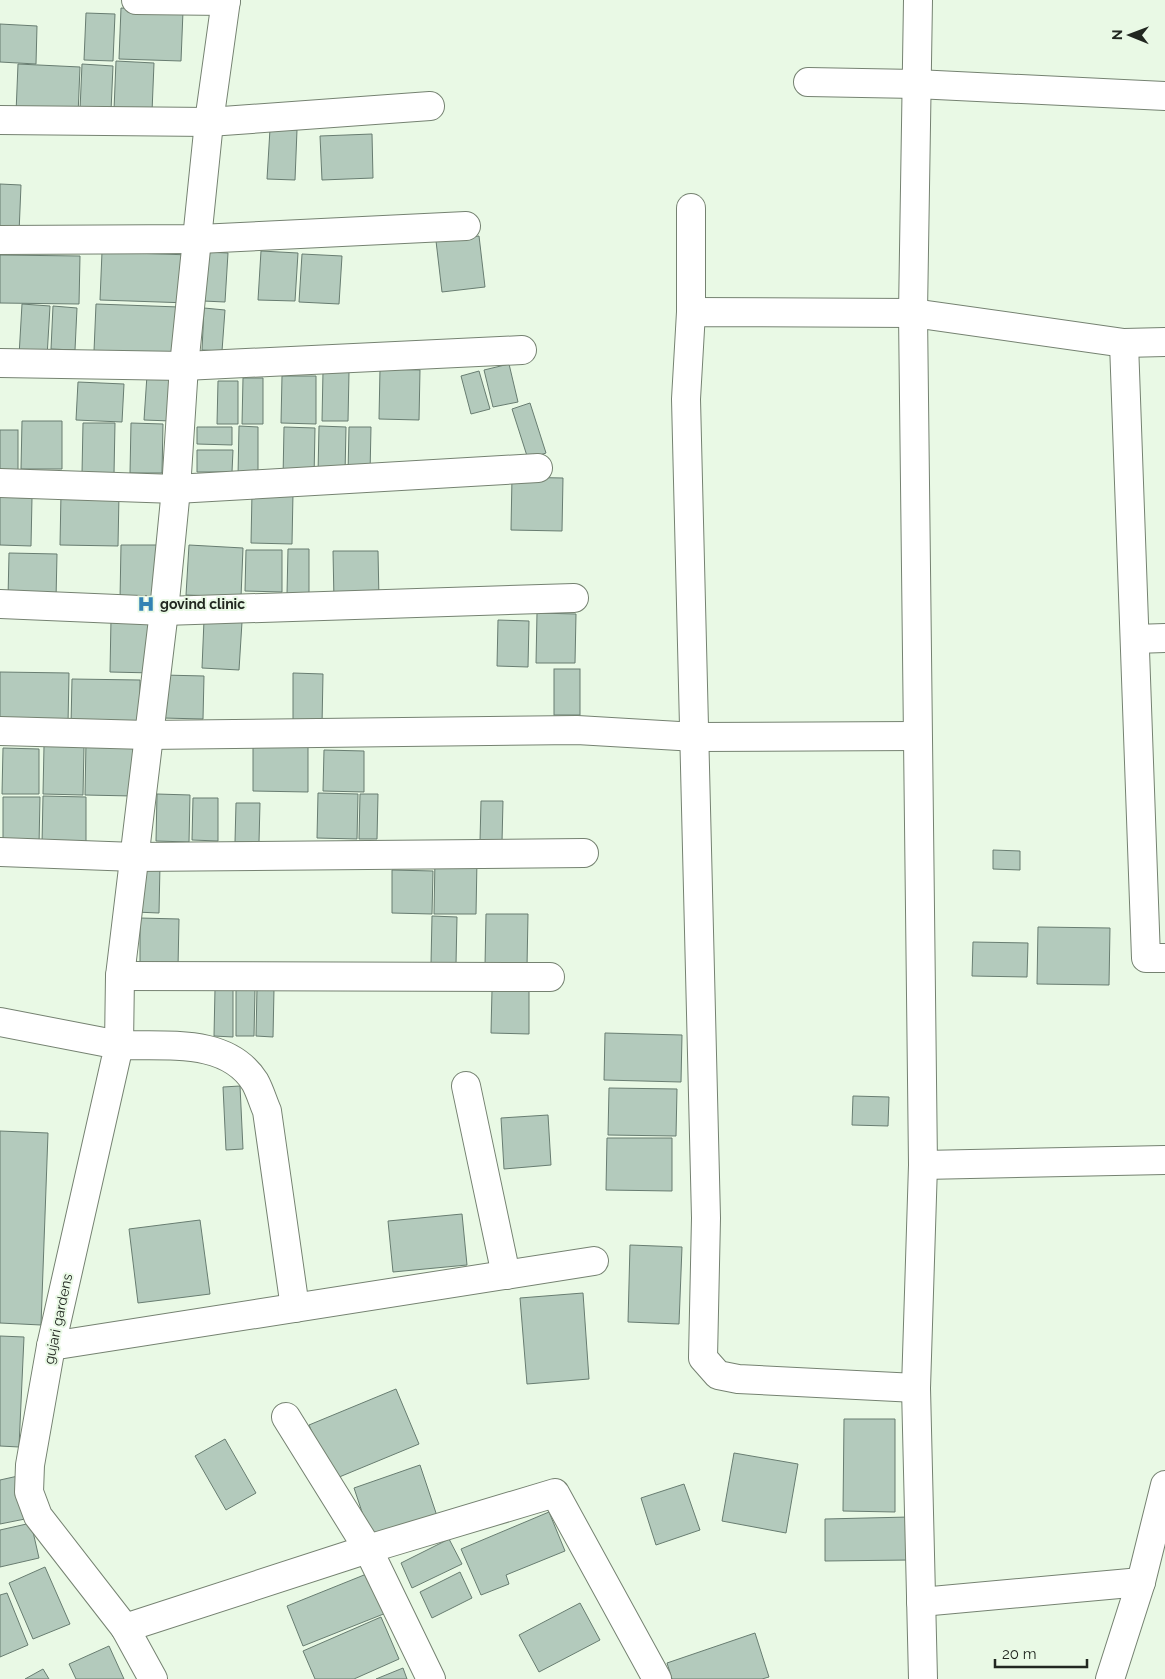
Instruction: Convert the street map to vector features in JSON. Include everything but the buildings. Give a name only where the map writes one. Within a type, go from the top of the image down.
[{"type":"street","points":[[136,0],[226,0]]},
{"type":"street","name":"gujari gardens","points":[[154,1679],[125,1628],[38,1516],[29,1492],[30,1465],[51,1346],[119,1045],[120,976],[135,857],[147,735],[164,611],[176,489],[184,366],[199,239],[209,122],[226,0]]},
{"type":"street","points":[[918,0],[913,314],[916,736],[923,1165],[916,1388],[923,1679]]},
{"type":"street","points":[[808,82],[916,84],[1165,96]]},
{"type":"street","points":[[0,120],[209,122],[430,106]]},
{"type":"street","points":[[691,208],[691,312],[686,400],[696,737],[706,1218],[703,1358],[718,1375],[738,1379],[916,1388]]},
{"type":"street","points":[[0,240],[199,239],[466,226]]},
{"type":"street","points":[[691,312],[913,314],[1124,343],[1165,342]]},
{"type":"street","points":[[1124,343],[1146,958],[1165,958]]},
{"type":"street","points":[[0,363],[184,366],[522,350]]},
{"type":"street","points":[[0,483],[176,489],[538,468]]},
{"type":"street","points":[[0,604],[164,611],[574,598]]},
{"type":"street","points":[[1135,638],[1165,638]]},
{"type":"street","points":[[0,732],[147,735],[577,730],[696,737],[916,736]]},
{"type":"street","points":[[0,852],[135,857],[584,853]]},
{"type":"street","points":[[120,976],[550,977]]},
{"type":"street","points":[[0,1022],[119,1045],[202,1048],[227,1055],[243,1067],[255,1083],[267,1111],[295,1308]]},
{"type":"street","points":[[466,1086],[506,1275]]},
{"type":"street","points":[[923,1165],[1165,1160]]},
{"type":"street","points":[[51,1346],[594,1261]]},
{"type":"street","points":[[286,1417],[368,1548],[431,1679]]},
{"type":"street","points":[[1110,1679],[1141,1582],[1165,1485]]},
{"type":"street","points":[[125,1628],[368,1548],[555,1493],[657,1679]]},
{"type":"street","points":[[921,1602],[1141,1582]]},
{"type":"place","name":"govind clinic","points":[[146,604]]}]
